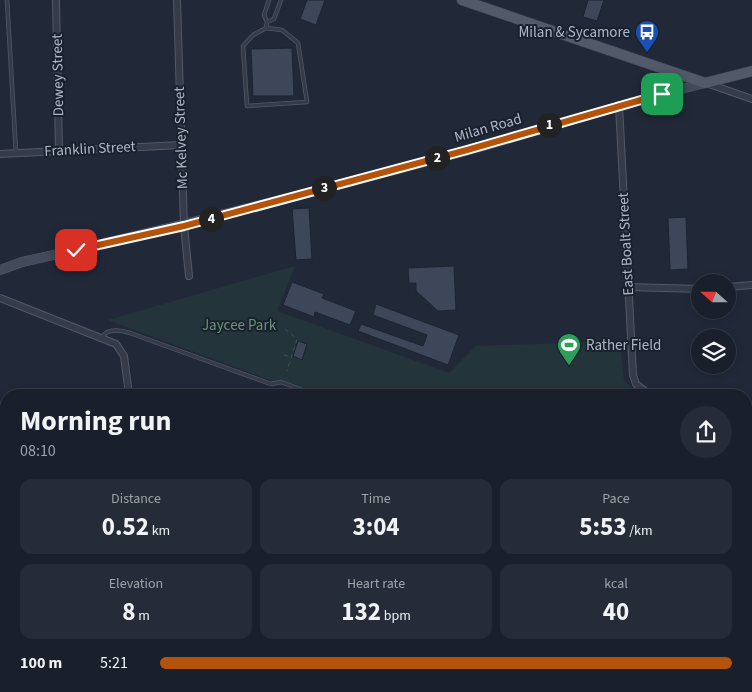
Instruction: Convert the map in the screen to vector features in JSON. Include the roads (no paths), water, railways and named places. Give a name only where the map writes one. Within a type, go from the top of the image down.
[{"type":"main road","points":[[462,0],[705,83]]},
{"type":"main road","name":"Milan Road","points":[[705,83],[752,71]]},
{"type":"street","name":"Dewey Street","points":[[56,0],[59,151]]},
{"type":"street","name":"Mc Kelvey Street","points":[[176,0],[184,226],[189,276]]},
{"type":"street","points":[[705,83],[752,99]]},
{"type":"street","name":"Milan Road","points":[[0,270],[22,262],[184,226],[467,150],[619,105],[705,83]]},
{"type":"street","name":"East Boalt Street","points":[[619,105],[628,287],[635,382],[643,389]]},
{"type":"street","name":"Franklin Street","points":[[0,154],[181,145]]},
{"type":"street","points":[[736,286],[752,285]]},
{"type":"street","points":[[628,287],[691,289]]},
{"type":"street","points":[[0,298],[102,337],[119,346],[124,356],[128,389]]},
{"type":"lane","points":[[7,0],[16,153]]},
{"type":"lane","points":[[266,28],[267,22],[264,15],[269,0]]},
{"type":"lane","points":[[267,22],[274,19],[281,0]]},
{"type":"lane","points":[[266,28],[282,30],[298,43],[307,102],[247,106],[243,46],[253,35],[266,28]]},
{"type":"lane","points":[[102,337],[105,333],[112,330],[130,333],[271,384],[281,382],[300,389]]},
{"type":"place","name":"Milan & Sycamore","points":[[647,53]]},
{"type":"place","name":"Rather Field","points":[[569,366]]},
{"type":"park label","name":"Jaycee Park","points":[[239,325]]}]
